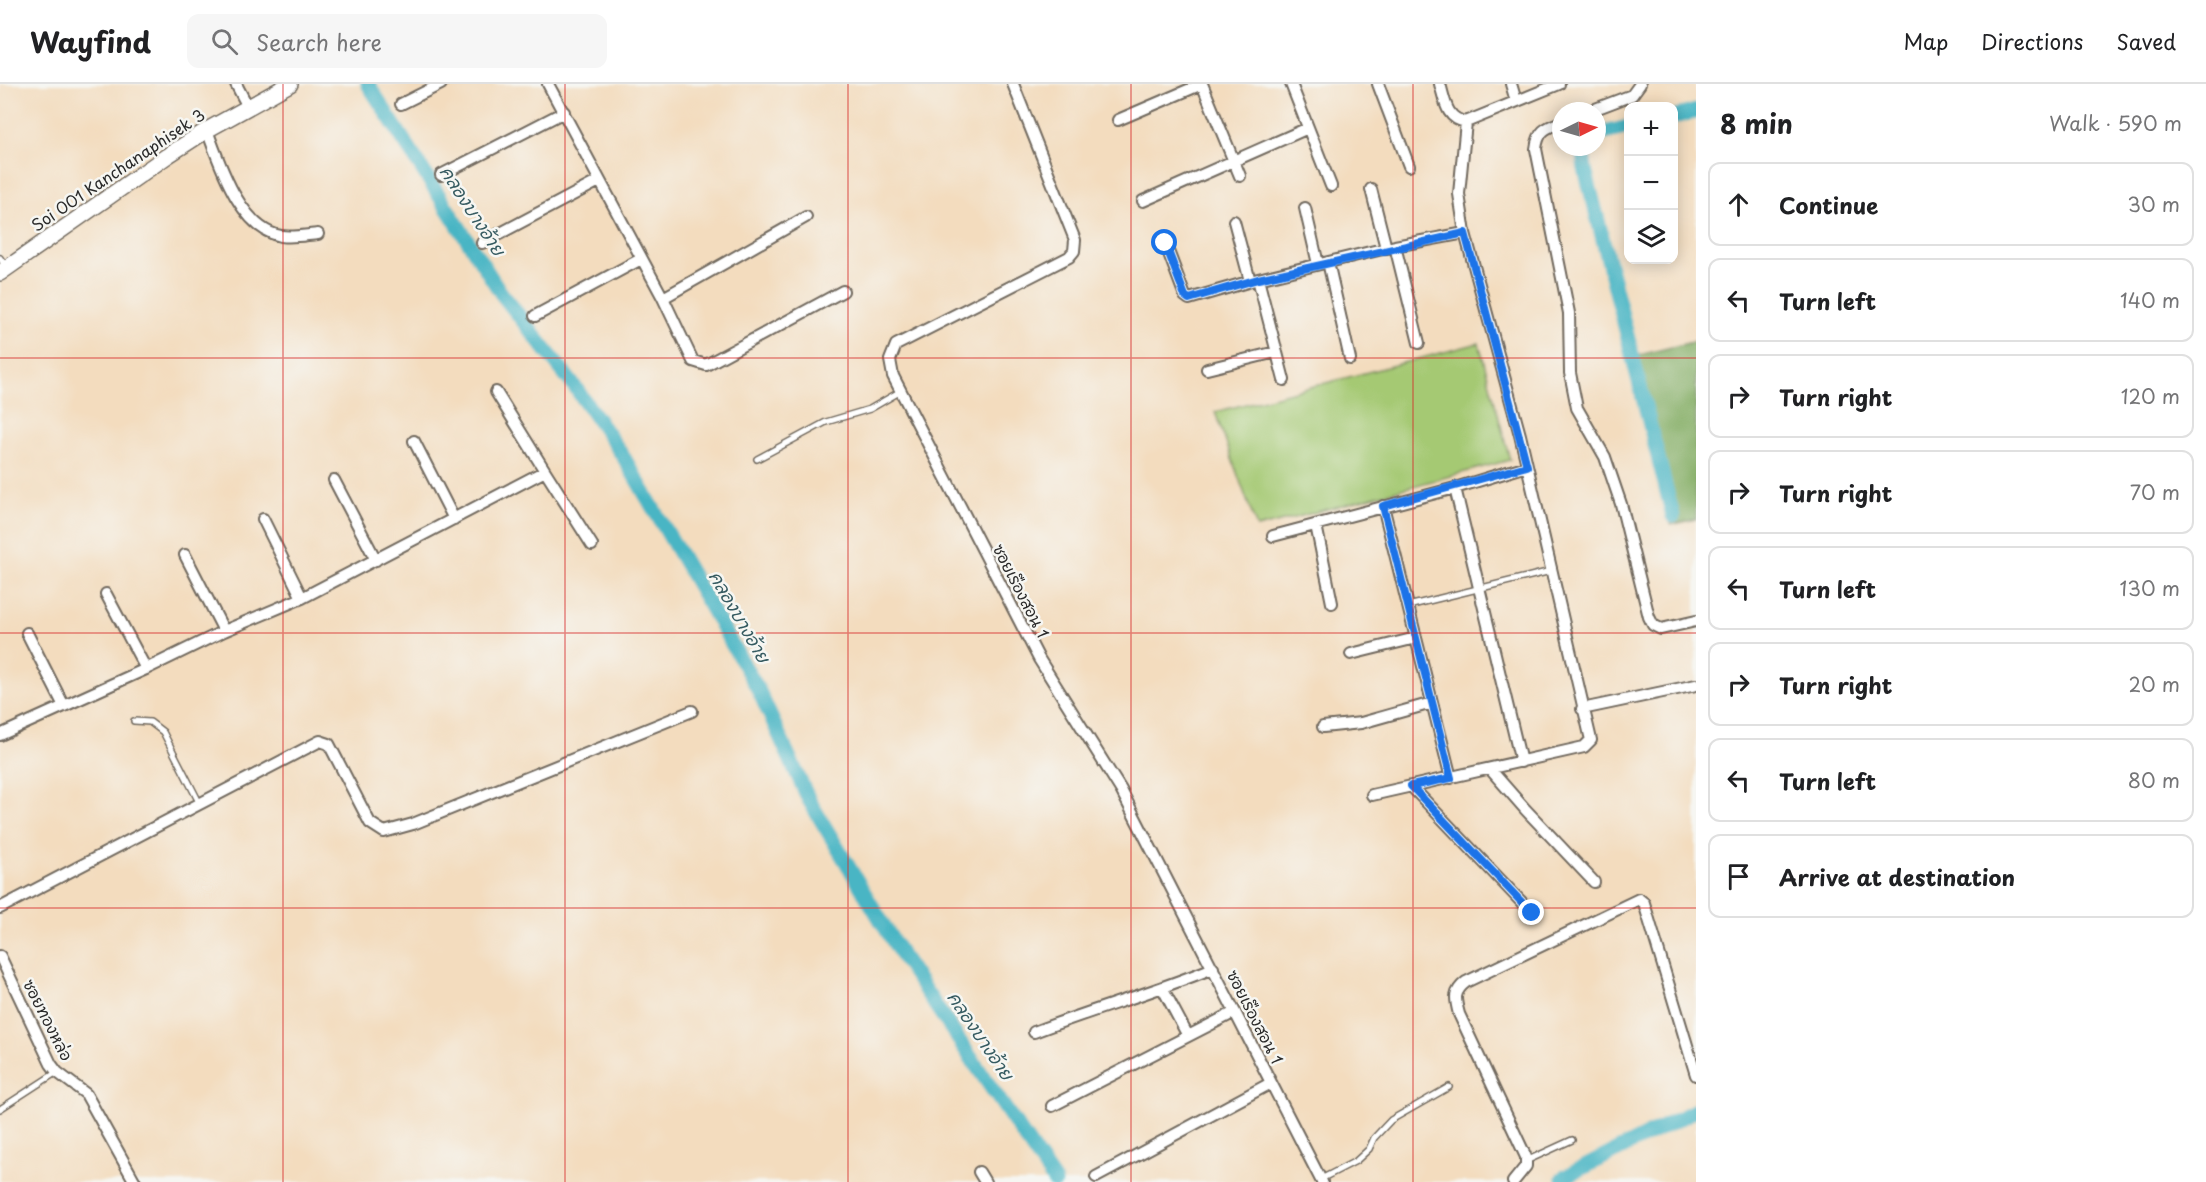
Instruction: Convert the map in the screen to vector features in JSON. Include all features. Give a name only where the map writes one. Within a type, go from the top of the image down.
[{"type":"street","points":[[236,84],[248,107]]},
{"type":"street","name":"Soi 001 Kanchanaphisek 3","points":[[2,267],[207,130],[290,84]]},
{"type":"street","points":[[401,104],[441,84]]},
{"type":"street","points":[[548,84],[663,298],[693,361],[706,365],[843,291]]},
{"type":"street","name":"ซอยเรืองสอน 1","points":[[1013,84],[1075,240],[1074,251],[1069,257],[896,345],[890,360],[893,376],[1039,659],[1121,790],[1322,1180]]},
{"type":"street","points":[[1118,120],[1202,84],[1240,176]]},
{"type":"street","points":[[1292,84],[1331,186]]},
{"type":"street","points":[[1378,84],[1409,166]]},
{"type":"street","points":[[1440,84],[1449,114],[1455,121],[1466,122],[1558,84]]},
{"type":"street","points":[[1511,84],[1516,101]]},
{"type":"street","points":[[1606,105],[1632,95],[1640,84]]},
{"type":"street","points":[[441,175],[564,112]]},
{"type":"street","points":[[1372,795],[1588,746],[1591,740],[1527,466],[1465,233],[1459,194],[1466,122]]},
{"type":"street","points":[[1552,125],[1545,128],[1538,136],[1536,149],[1569,313],[1570,373],[1577,408],[1605,457],[1621,504],[1631,553],[1653,625],[1661,629],[1696,621]]},
{"type":"street","points":[[1143,201],[1308,128]]},
{"type":"street","points":[[207,130],[231,188],[257,222],[272,233],[282,236],[318,234]]},
{"type":"street","points":[[482,243],[599,181]]},
{"type":"street","points":[[1371,189],[1419,343]]},
{"type":"street","points":[[1305,208],[1350,358]]},
{"type":"street","points":[[663,298],[806,217]]},
{"type":"street","points":[[1234,221],[1284,380]]},
{"type":"street","points":[[1165,243],[1185,296],[1189,299],[1323,263],[1390,247],[1465,233]]},
{"type":"street","points":[[535,316],[641,259]]},
{"type":"street","points":[[1207,369],[1276,352]]},
{"type":"street","points":[[496,392],[592,545]]},
{"type":"street","points":[[414,441],[454,519]]},
{"type":"street","points":[[1273,536],[1455,488],[1527,466]]},
{"type":"street","points":[[0,735],[224,631],[302,598],[545,471]]},
{"type":"street","points":[[334,480],[376,561]]},
{"type":"street","points":[[1455,488],[1521,762]]},
{"type":"street","points":[[1383,506],[1451,778]]},
{"type":"street","points":[[263,519],[302,598]]},
{"type":"street","points":[[1316,525],[1332,603]]},
{"type":"street","points":[[185,555],[224,631]]},
{"type":"street","points":[[106,594],[146,669]]},
{"type":"street","points":[[27,633],[64,706]]},
{"type":"street","points":[[1351,654],[1416,638]]},
{"type":"street","points":[[1582,709],[1696,685]]},
{"type":"street","points":[[1323,727],[1361,723],[1432,703]]},
{"type":"street","points":[[0,908],[315,742],[324,741],[329,744],[370,824],[384,832],[413,824],[692,711]]},
{"type":"street","points":[[1490,769],[1594,882]]},
{"type":"street","points":[[1411,786],[1532,913]]},
{"type":"street","points":[[1513,1182],[1521,1175],[1526,1161],[1522,1144],[1459,1014],[1455,998],[1457,989],[1492,969],[1636,900],[1642,900],[1696,1075]]},
{"type":"street","name":"ซอยทองหล่อ","points":[[0,956],[57,1072],[86,1094],[135,1182]]},
{"type":"street","points":[[1034,1032],[1084,1013],[1163,989],[1213,968]]},
{"type":"street","points":[[1163,989],[1188,1036]]},
{"type":"street","points":[[1052,1106],[1235,1012]]},
{"type":"street","points":[[1096,1177],[1271,1083]]},
{"type":"lane","points":[[757,459],[826,422],[870,409],[902,392]]},
{"type":"lane","points":[[1408,606],[1551,571]]},
{"type":"lane","points":[[134,721],[150,722],[163,732],[199,802]]},
{"type":"lane","points":[[0,1109],[57,1072]]},
{"type":"lane","points":[[1322,1180],[1356,1161],[1369,1149],[1374,1138],[1391,1120],[1449,1087]]},
{"type":"lane","points":[[1526,1161],[1572,1140]]},
{"type":"green space","points":[[1696,341],[1696,519],[1671,525],[1627,358]]},
{"type":"green space","points":[[1479,343],[1510,460],[1257,528],[1215,412]]},
{"type":"waterway","name":"คลองบางอ้าย","points":[[368,84],[501,293],[575,387],[623,456],[758,689],[809,800],[902,956],[1055,1182]]},
{"type":"waterway","points":[[1678,116],[1696,111]]},
{"type":"waterway","points":[[1606,133],[1624,128]]},
{"type":"waterway","points":[[1583,156],[1673,516]]},
{"type":"waterway","points":[[1563,1178],[1696,1110]]},
{"type":"route","points":[[1165,243],[1185,296],[1194,299],[1258,279],[1395,246],[1465,233],[1527,466],[1455,488],[1383,506],[1451,778],[1411,786],[1532,913]]}]
